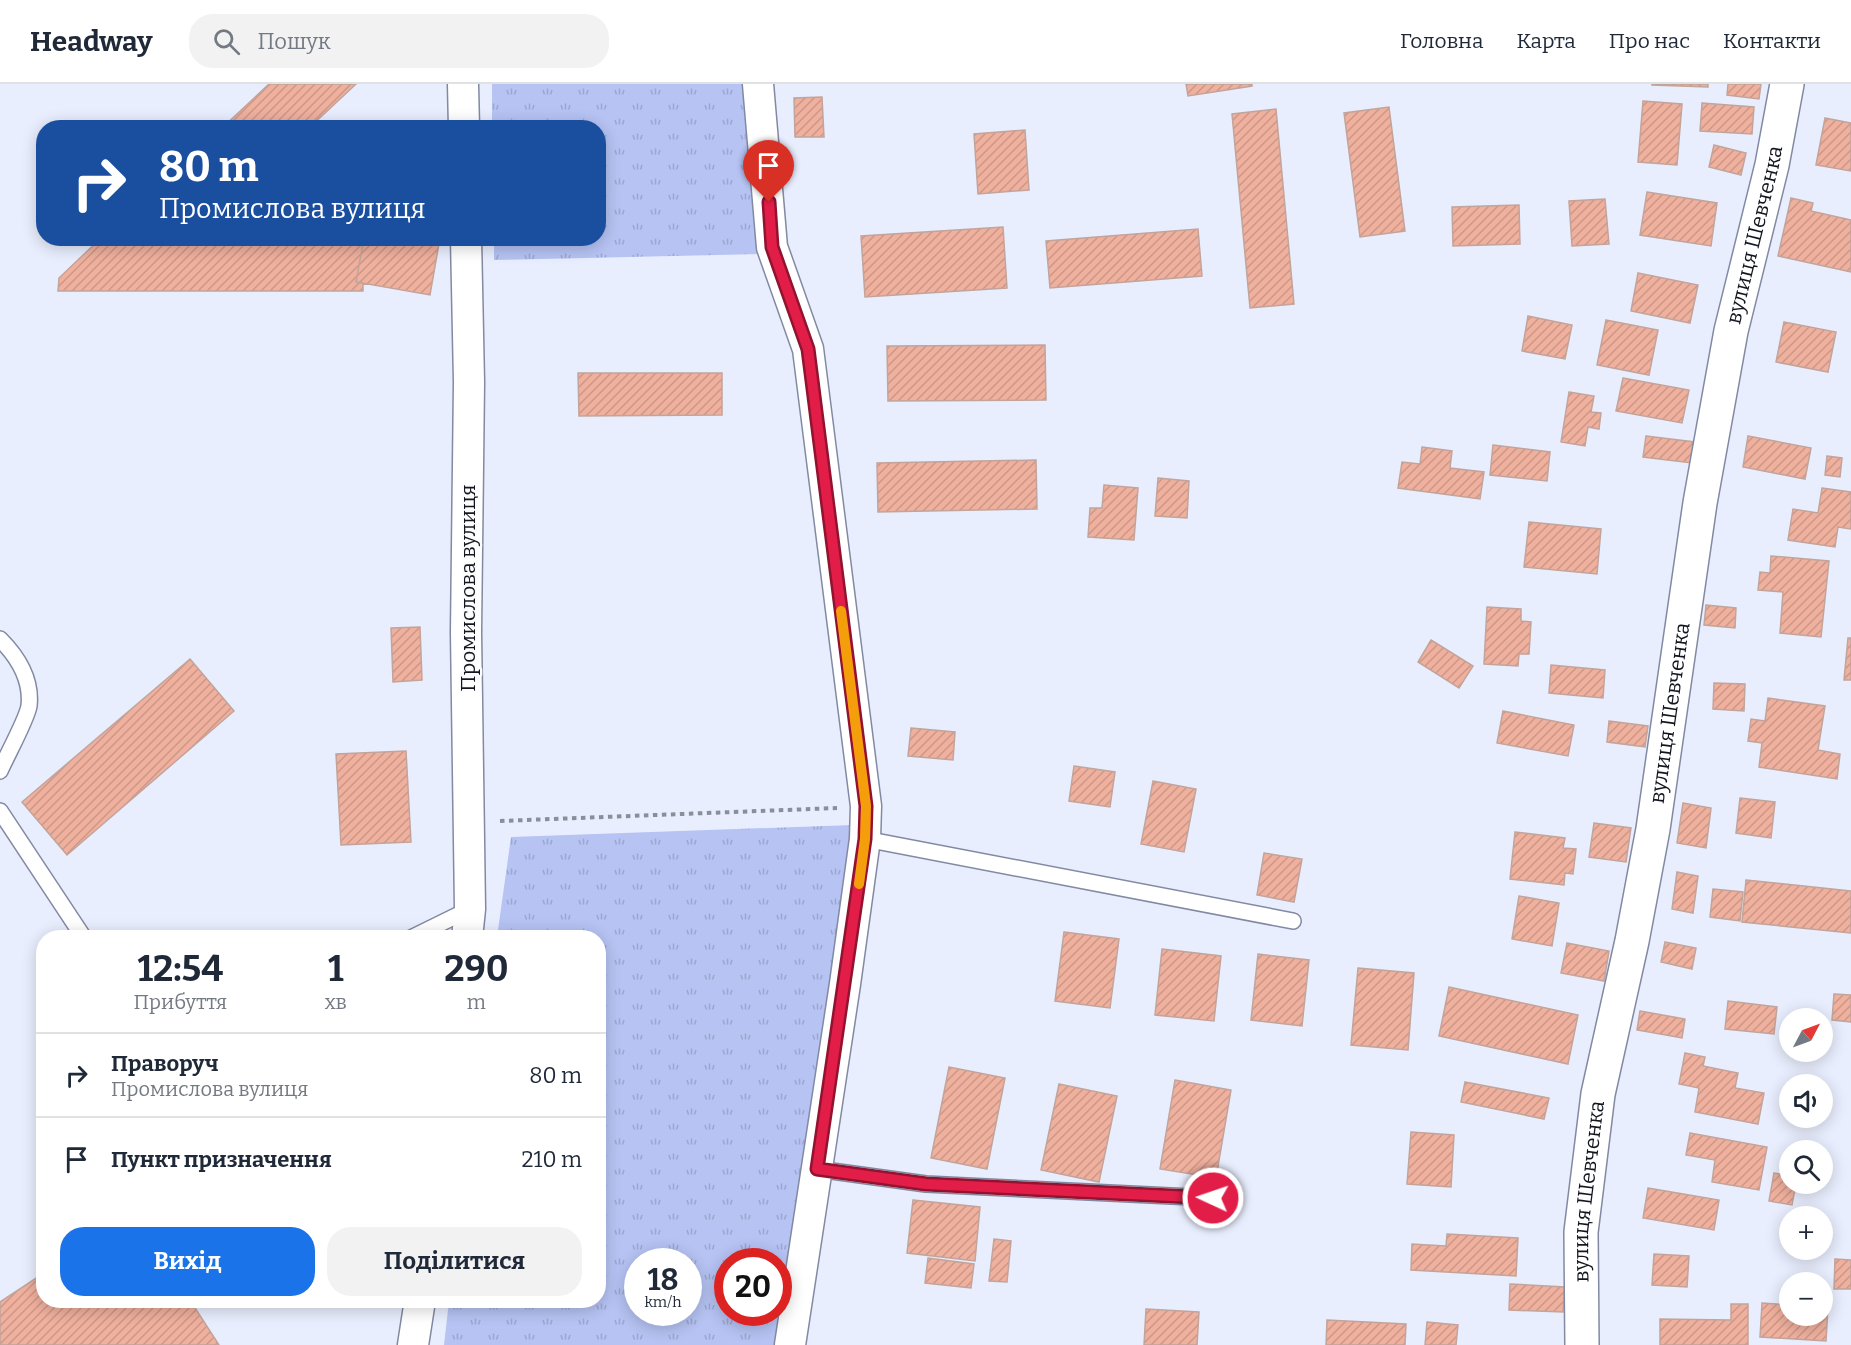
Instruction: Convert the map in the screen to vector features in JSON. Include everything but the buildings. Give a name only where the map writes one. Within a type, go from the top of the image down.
[{"type":"street","points":[[463,84],[464,120]]},
{"type":"street","points":[[758,84],[772,247],[808,349],[866,806],[865,839],[790,1345]]},
{"type":"street","name":"вулиця Шевченка","points":[[1582,1345],[1581,1232],[1598,1094],[1632,941],[1653,829],[1701,503],[1731,331],[1772,165],[1787,84]]},
{"type":"street","name":"Промислова вулиця","points":[[466,246],[469,382],[466,632],[468,923]]},
{"type":"street","points":[[413,1345],[419,1308]]},
{"type":"lane","points":[[0,639],[14,653],[26,675],[29,707],[0,771]]},
{"type":"lane","points":[[0,811],[79,930]]},
{"type":"lane","points":[[865,839],[1293,921]]},
{"type":"lane","points":[[441,930],[468,923]]},
{"type":"lane","points":[[817,1169],[926,1184],[1213,1198]]},
{"type":"path","points":[[469,822],[866,806]]},
{"type":"green space","points":[[492,84],[749,84],[761,254],[494,260],[494,246],[606,246],[606,120],[492,120]]},
{"type":"green space","points":[[853,825],[792,1266],[792,1248],[714,1248],[714,1326],[784,1326],[781,1345],[444,1345],[448,1308],[606,1308],[606,930],[498,930],[511,837]]},
{"type":"slow traffic","points":[[841,611],[866,806],[865,839],[859,884]]},
{"type":"route","points":[[769,202],[772,247],[808,349],[866,806],[865,839],[817,1169],[926,1184],[1213,1198]]}]
